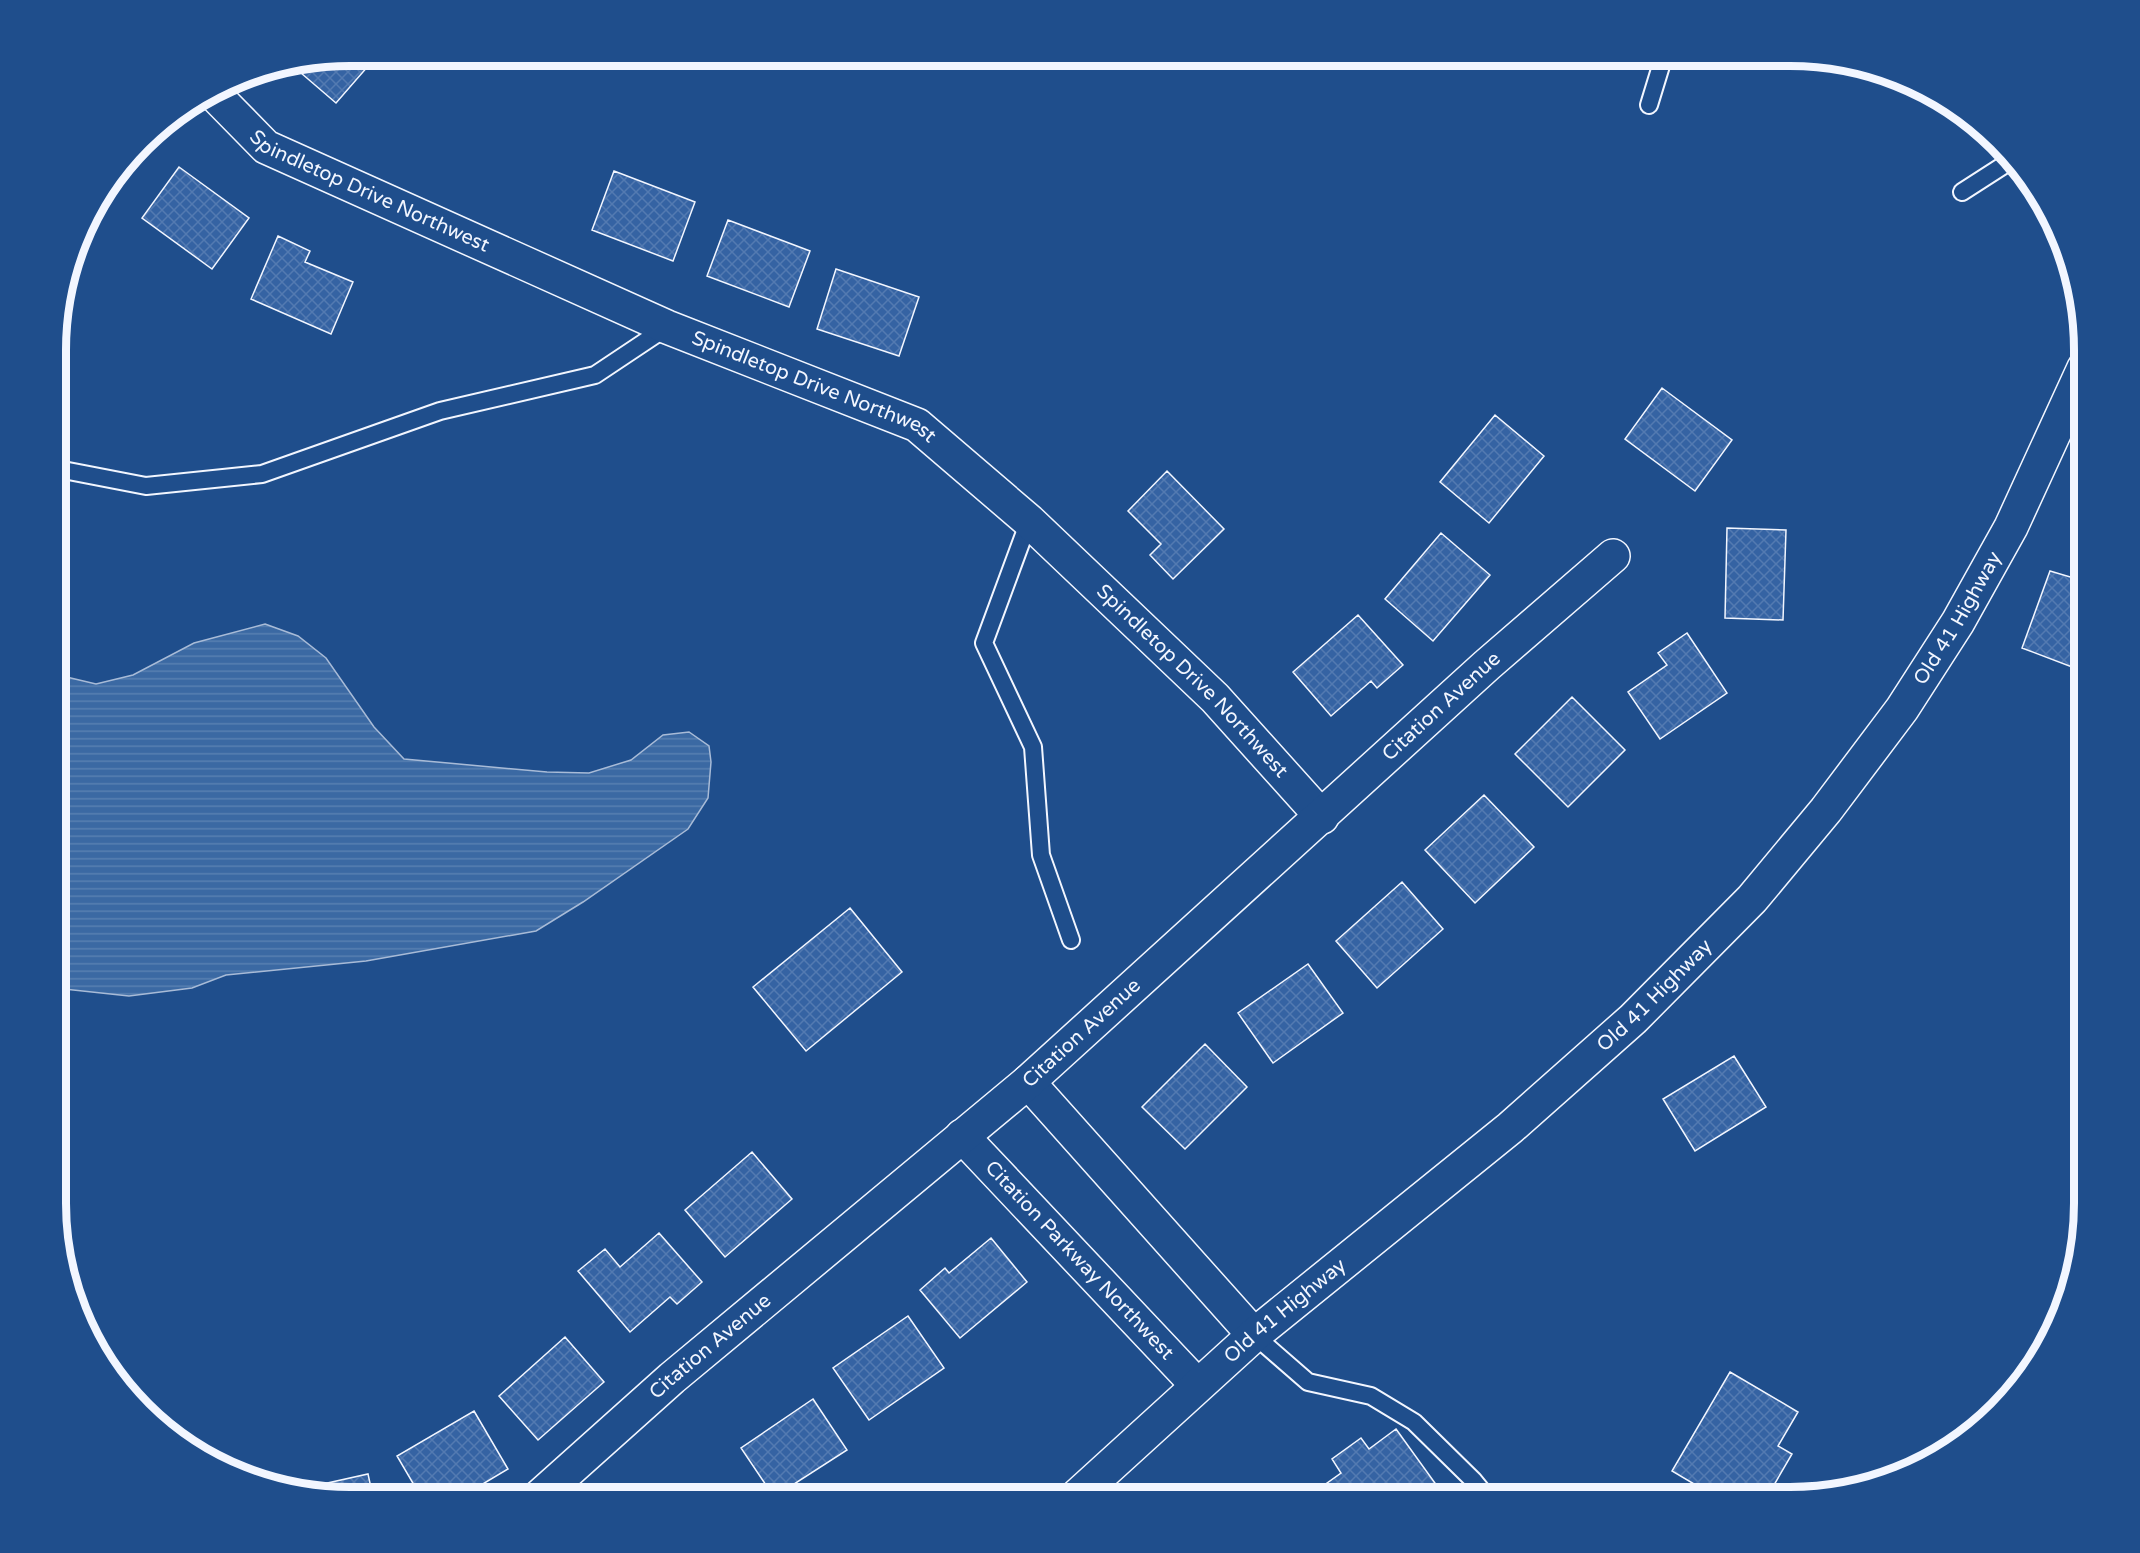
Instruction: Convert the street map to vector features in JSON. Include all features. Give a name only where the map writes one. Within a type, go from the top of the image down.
[{"type":"street","name":"Spindletop Drive Northwest","points":[[218,98],[266,147],[667,327],[917,425],[1029,521],[1215,698],[1322,817]]},
{"type":"street","name":"Old 41 Highway","points":[[1087,1487],[1254,1335],[1510,1128],[1633,1019],[1752,899],[1840,792],[1902,709],[1958,622],[2011,528],[2074,390]]},
{"type":"street","name":"Citation Avenue","points":[[550,1487],[672,1377],[1028,1082],[1487,665],[1613,556]]},
{"type":"street","points":[[1028,1082],[1254,1335]]},
{"type":"street","name":"Citation Parkway Northwest","points":[[962,1136],[1197,1385]]},
{"type":"lane","points":[[1649,105],[1661,66]]},
{"type":"lane","points":[[1962,192],[2004,164]]},
{"type":"lane","points":[[66,471],[146,486],[262,474],[440,411],[595,375],[667,327]]},
{"type":"lane","points":[[1029,521],[984,643],[1033,747],[1041,855],[1071,940]]},
{"type":"lane","points":[[1254,1335],[1308,1382],[1371,1396],[1414,1422],[1479,1487]]},
{"type":"water","points":[[265,624],[298,636],[326,658],[374,727],[404,759],[547,772],[589,773],[631,760],[663,735],[689,732],[709,746],[711,762],[708,798],[688,829],[583,902],[536,931],[366,961],[226,975],[192,988],[129,996],[66,989],[66,677],[96,684],[133,675],[194,643]]},
{"type":"building","points":[[368,66],[336,103],[298,70]]},
{"type":"building","points":[[179,167],[249,218],[212,269],[142,218]]},
{"type":"building","points":[[614,171],[695,202],[673,261],[592,230]]},
{"type":"building","points":[[728,220],[810,251],[789,307],[707,276]]},
{"type":"building","points":[[278,236],[310,251],[305,262],[353,282],[331,334],[251,299]]},
{"type":"building","points":[[836,269],[919,297],[899,356],[817,329]]},
{"type":"building","points":[[1662,388],[1732,440],[1695,491],[1625,439]]},
{"type":"building","points":[[1495,415],[1544,456],[1489,523],[1440,482]]},
{"type":"building","points":[[1167,471],[1224,529],[1173,579],[1150,555],[1161,544],[1128,511]]},
{"type":"building","points":[[1727,528],[1786,530],[1783,620],[1725,618]]},
{"type":"building","points":[[1441,533],[1490,575],[1433,641],[1385,599]]},
{"type":"building","points":[[2050,571],[2074,578],[2074,668],[2022,648]]},
{"type":"building","points":[[1358,615],[1403,665],[1377,688],[1371,681],[1331,716],[1293,672]]},
{"type":"building","points":[[1687,633],[1727,693],[1660,739],[1628,692],[1667,665],[1658,653]]},
{"type":"building","points":[[1572,697],[1625,750],[1568,807],[1515,754]]},
{"type":"building","points":[[1484,795],[1534,847],[1475,903],[1425,850]]},
{"type":"building","points":[[1402,882],[1443,929],[1377,988],[1336,941]]},
{"type":"building","points":[[850,908],[902,972],[806,1051],[753,987]]},
{"type":"building","points":[[1308,964],[1343,1013],[1273,1063],[1238,1013]]},
{"type":"building","points":[[1205,1044],[1247,1087],[1185,1149],[1142,1107]]},
{"type":"building","points":[[1734,1056],[1766,1107],[1695,1151],[1663,1099]]},
{"type":"building","points":[[752,1152],[792,1199],[725,1257],[685,1210]]},
{"type":"building","points":[[659,1233],[702,1282],[677,1304],[670,1297],[630,1332],[578,1271],[605,1249],[620,1267]]},
{"type":"building","points":[[991,1238],[1027,1282],[960,1338],[920,1290],[945,1268],[949,1273]]},
{"type":"building","points":[[908,1316],[944,1368],[869,1420],[833,1368]]},
{"type":"building","points":[[565,1337],[604,1382],[538,1440],[499,1396]]},
{"type":"building","points":[[1730,1372],[1798,1412],[1778,1446],[1792,1454],[1773,1487],[1699,1487],[1672,1471]]},
{"type":"building","points":[[813,1399],[847,1450],[790,1487],[767,1487],[741,1448]]},
{"type":"building","points":[[474,1411],[508,1469],[478,1487],[415,1487],[397,1456]]},
{"type":"building","points":[[1396,1429],[1438,1487],[1324,1487],[1341,1473],[1332,1459],[1361,1438],[1369,1449]]},
{"type":"building","points":[[368,1474],[371,1487],[350,1487],[317,1485]]}]
